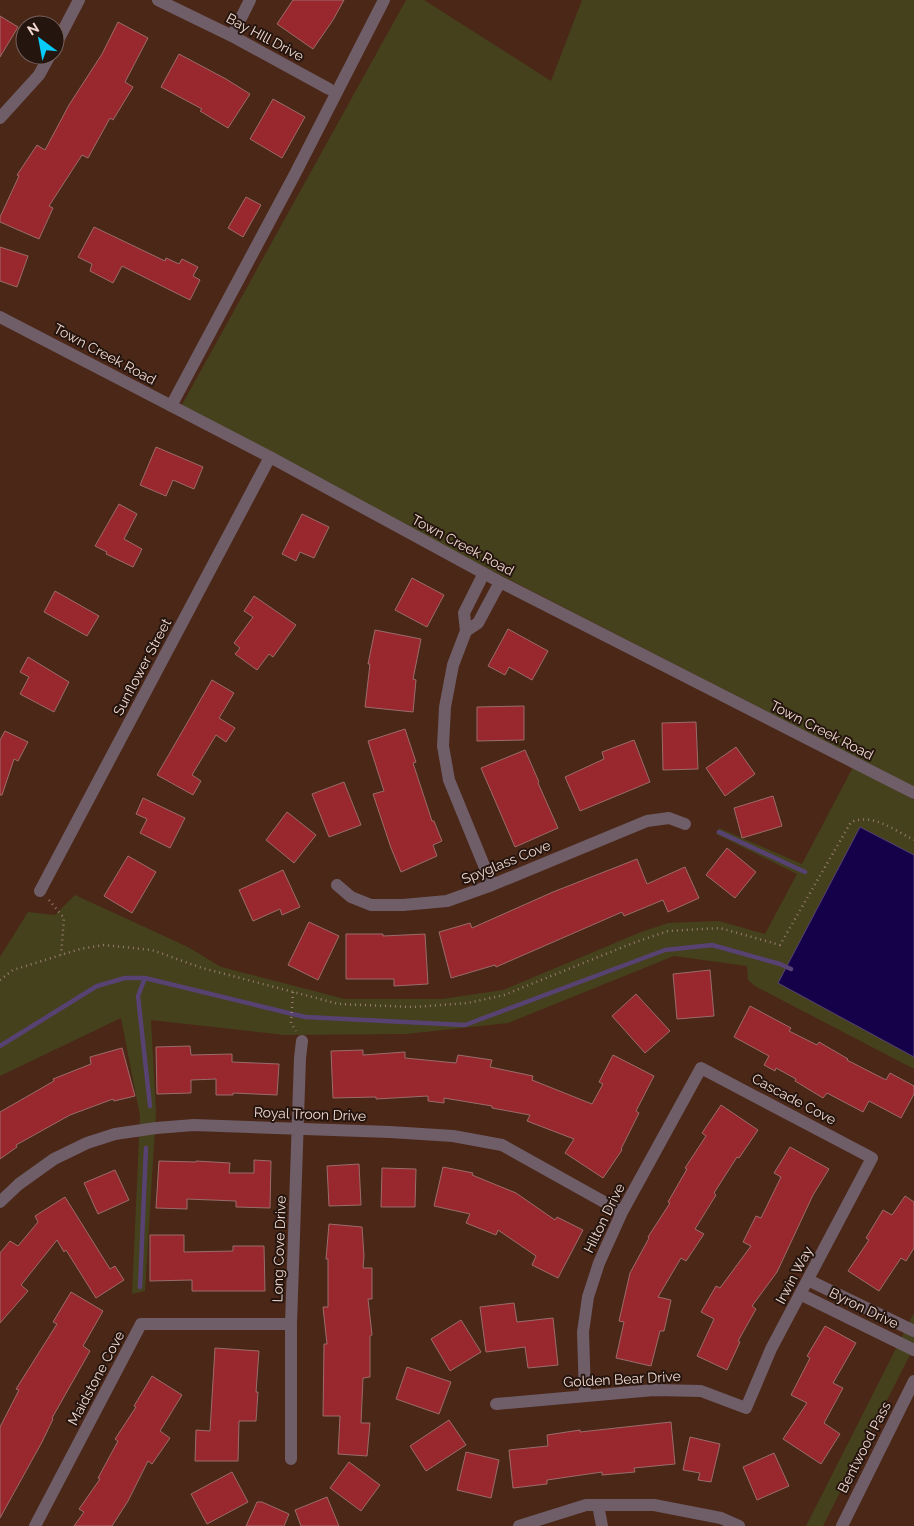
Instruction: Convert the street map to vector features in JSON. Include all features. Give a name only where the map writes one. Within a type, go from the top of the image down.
[{"type":"street","points":[[65,26],[78,0]]},
{"type":"street","name":"Bay HIll Drive","points":[[158,0],[232,36],[329,88]]},
{"type":"street","points":[[232,36],[250,0]]},
{"type":"street","points":[[171,406],[295,174],[384,0]]},
{"type":"street","points":[[0,118],[39,75],[44,65]]},
{"type":"street","name":"Town Creek Road","points":[[0,317],[270,457],[500,582],[914,793]]},
{"type":"street","name":"Sunflower Street","points":[[40,891],[270,457]]},
{"type":"street","points":[[484,573],[464,613],[466,631],[453,665],[445,707],[444,746],[449,780],[492,885]]},
{"type":"street","points":[[466,631],[478,624],[500,582]]},
{"type":"street","name":"Spyglass Cove","points":[[337,885],[351,897],[371,904],[403,905],[447,901],[492,885],[647,821],[668,818],[685,824]]},
{"type":"street","name":"Long Cove Drive","points":[[291,1460],[291,1324],[302,1041]]},
{"type":"street","name":"Cascade Cove","points":[[701,1068],[872,1158]]},
{"type":"street","name":"Hilton Drive","points":[[585,1395],[583,1332],[588,1297],[599,1263],[622,1212],[701,1068]]},
{"type":"street","name":"Royal Troon Drive","points":[[0,1202],[19,1184],[54,1159],[87,1143],[115,1134],[194,1125],[453,1136],[502,1145],[622,1212]]},
{"type":"street","name":"Irwin Way","points":[[746,1408],[771,1349],[872,1158]]},
{"type":"street","name":"Byron Drive","points":[[808,1280],[914,1331]]},
{"type":"street","name":"Byron Drive","points":[[800,1294],[914,1350]]},
{"type":"street","name":"Maidstone Cove","points":[[35,1526],[141,1324],[291,1324]]},
{"type":"street","name":"Bentwood Pass","points":[[842,1526],[914,1381]]},
{"type":"street","name":"Golden Bear Drive","points":[[496,1404],[654,1390],[701,1391],[746,1408]]},
{"type":"street","points":[[519,1526],[586,1505],[654,1505],[721,1518],[739,1526]]},
{"type":"street","points":[[598,1505],[602,1526]]},
{"type":"path","points":[[0,980],[13,970],[80,949],[104,945],[152,950],[202,968],[339,1004],[413,1007],[468,1003],[504,995],[633,943],[668,931],[720,928],[780,945],[851,822],[860,818],[873,819],[914,840]]},
{"type":"path","points":[[40,891],[64,918],[61,955]]},
{"type":"path","points":[[292,992],[291,1023],[302,1041]]},
{"type":"shaded area","points":[[406,0],[424,0],[551,81],[582,0],[914,0],[914,787],[179,410]]},
{"type":"shaded area","points":[[853,767],[914,800],[914,1069],[755,986],[748,980],[747,966],[674,956],[508,1023],[406,1034],[284,1035],[151,1020],[156,1112],[145,1291],[132,1294],[140,1116],[121,1018],[0,1076],[0,957],[28,912],[55,915],[75,895],[188,947],[221,967],[345,999],[442,999],[503,990],[641,932],[668,923],[719,921],[765,934],[797,874],[716,834],[719,828],[802,864]]},
{"type":"shaded area","points":[[860,827],[914,855],[914,1057],[778,983]]},
{"type":"shaded area","points":[[914,1313],[914,1347],[823,1526],[806,1526]]},
{"type":"building","points":[[293,0],[344,0],[313,49],[277,24]]},
{"type":"building","points":[[0,16],[15,25],[15,32],[0,57]]},
{"type":"building","points":[[118,22],[148,38],[125,82],[133,87],[113,120],[110,118],[88,158],[82,155],[49,206],[53,208],[39,239],[0,222],[0,217],[19,176],[17,175],[37,145],[45,150],[69,105],[102,54]]},
{"type":"building","points":[[179,54],[250,94],[228,128],[200,111],[202,109],[161,87]]},
{"type":"building","points":[[273,99],[305,117],[282,158],[250,139]]},
{"type":"building","points":[[246,197],[261,205],[243,237],[228,228]]},
{"type":"building","points":[[94,227],[165,261],[166,258],[179,264],[182,259],[198,267],[193,276],[200,280],[190,300],[122,266],[113,283],[90,271],[92,264],[78,257]]},
{"type":"building","points":[[0,247],[28,256],[17,287],[0,281]]},
{"type":"building","points":[[156,447],[203,467],[194,489],[173,480],[166,496],[140,485]]},
{"type":"building","points":[[119,504],[137,514],[124,539],[142,549],[133,567],[106,554],[107,552],[95,546]]},
{"type":"building","points":[[302,514],[329,527],[314,558],[300,552],[296,561],[282,554]]},
{"type":"building","points":[[412,578],[444,595],[427,627],[395,610]]},
{"type":"building","points":[[55,591],[99,616],[87,636],[44,612]]},
{"type":"building","points":[[254,596],[296,625],[273,657],[269,654],[257,670],[235,654],[240,648],[234,643],[253,617],[244,611]]},
{"type":"building","points":[[508,629],[548,651],[532,680],[509,667],[505,675],[488,666]]},
{"type":"building","points":[[375,630],[421,639],[413,679],[416,680],[413,712],[365,707],[370,664],[368,664]]},
{"type":"building","points":[[28,657],[69,682],[54,712],[20,694],[29,677],[20,672]]},
{"type":"building","points":[[212,680],[234,693],[219,718],[235,728],[226,742],[216,735],[192,775],[201,781],[193,795],[157,775]]},
{"type":"building","points":[[524,706],[524,740],[477,741],[477,707]]},
{"type":"building","points":[[696,722],[698,769],[663,770],[662,723]]},
{"type":"building","points":[[405,729],[416,762],[413,763],[432,821],[434,821],[442,841],[433,845],[437,856],[401,872],[373,794],[384,791],[368,741]]},
{"type":"building","points":[[5,731],[28,742],[18,761],[14,759],[2,795],[0,795],[0,740]]},
{"type":"building","points":[[634,740],[650,782],[580,811],[565,777],[604,759],[602,752]]},
{"type":"building","points":[[736,747],[755,774],[725,796],[706,768]]},
{"type":"building","points":[[525,750],[558,828],[515,847],[481,768]]},
{"type":"building","points":[[344,782],[361,825],[329,837],[312,794]]},
{"type":"building","points":[[773,796],[782,826],[742,838],[734,808]]},
{"type":"building","points":[[143,798],[185,818],[170,848],[140,833],[147,819],[136,814]]},
{"type":"building","points":[[287,812],[316,835],[294,863],[266,840]]},
{"type":"building","points":[[727,848],[756,872],[735,898],[706,875]]},
{"type":"building","points":[[128,856],[156,872],[132,913],[104,896]]},
{"type":"building","points":[[637,859],[647,884],[685,867],[699,898],[668,912],[663,900],[624,916],[622,912],[496,967],[495,965],[451,978],[439,932],[470,923],[472,928],[553,892]]},
{"type":"building","points":[[283,870],[300,907],[282,915],[280,909],[253,921],[239,890]]},
{"type":"building","points":[[309,922],[339,936],[318,980],[288,965]]},
{"type":"building","points":[[346,934],[383,934],[383,936],[425,934],[428,984],[394,986],[394,979],[346,979]]},
{"type":"building","points":[[710,970],[714,1016],[677,1019],[673,974]]},
{"type":"building","points":[[636,994],[670,1031],[645,1053],[612,1016]]},
{"type":"building","points":[[750,1006],[791,1028],[789,1031],[817,1045],[819,1042],[847,1060],[886,1080],[890,1073],[914,1086],[914,1094],[901,1118],[869,1101],[863,1112],[827,1093],[823,1098],[795,1081],[796,1079],[776,1068],[775,1071],[764,1065],[769,1056],[734,1037]]},
{"type":"building","points":[[190,1046],[191,1055],[232,1054],[232,1062],[279,1064],[277,1095],[233,1093],[233,1095],[216,1095],[216,1079],[191,1080],[191,1093],[157,1094],[156,1047]]},
{"type":"building","points":[[122,1048],[135,1096],[114,1101],[113,1099],[70,1115],[16,1145],[17,1147],[0,1159],[0,1112],[54,1081],[53,1079],[91,1064],[90,1057]]},
{"type":"building","points":[[363,1050],[363,1055],[405,1052],[405,1058],[456,1063],[458,1055],[492,1060],[490,1067],[533,1076],[532,1080],[592,1104],[603,1084],[599,1082],[613,1055],[654,1076],[636,1111],[639,1113],[622,1150],[603,1178],[565,1153],[574,1139],[527,1121],[530,1115],[444,1098],[444,1103],[428,1101],[428,1096],[376,1099],[376,1097],[333,1098],[331,1051]]},
{"type":"building","points":[[721,1105],[758,1130],[739,1158],[737,1157],[714,1193],[716,1195],[695,1229],[704,1234],[686,1261],[681,1258],[658,1297],[671,1300],[664,1331],[660,1331],[651,1366],[616,1358],[624,1322],[619,1321],[630,1273],[648,1237],[670,1203],[668,1202],[687,1169],[685,1168],[706,1136],[702,1133]]},
{"type":"building","points":[[790,1147],[829,1169],[813,1195],[777,1272],[752,1306],[756,1309],[738,1341],[740,1342],[727,1370],[697,1356],[714,1319],[701,1312],[716,1286],[720,1288],[751,1246],[743,1242],[756,1216],[761,1218],[781,1177],[774,1173]]},
{"type":"building","points":[[254,1160],[271,1161],[270,1208],[236,1207],[236,1201],[187,1199],[187,1209],[156,1208],[159,1161],[230,1163],[229,1173],[254,1173]]},
{"type":"building","points":[[359,1164],[361,1205],[329,1206],[327,1166]]},
{"type":"building","points":[[443,1167],[473,1173],[472,1175],[516,1193],[555,1220],[557,1217],[583,1230],[558,1278],[532,1265],[536,1256],[498,1230],[496,1235],[466,1223],[470,1214],[434,1206]]},
{"type":"building","points":[[382,1168],[416,1169],[415,1207],[381,1207]]},
{"type":"building","points":[[115,1170],[129,1200],[98,1214],[84,1183]]},
{"type":"building","points":[[905,1196],[914,1202],[914,1248],[906,1261],[901,1258],[879,1291],[848,1271],[869,1240],[866,1238],[883,1210],[892,1215]]},
{"type":"building","points":[[65,1197],[110,1269],[115,1266],[124,1280],[96,1298],[66,1250],[64,1252],[57,1240],[21,1285],[28,1291],[0,1323],[0,1253],[10,1241],[18,1246],[38,1222],[35,1216]]},
{"type":"building","points":[[329,1224],[362,1227],[363,1268],[372,1268],[372,1299],[368,1299],[372,1335],[370,1336],[370,1377],[363,1378],[361,1423],[370,1423],[367,1456],[338,1454],[340,1416],[323,1416],[324,1344],[327,1344],[323,1307],[328,1307],[328,1259],[326,1259]]},
{"type":"building","points":[[150,1235],[184,1235],[184,1252],[233,1251],[233,1246],[264,1246],[265,1291],[192,1291],[192,1280],[150,1281]]},
{"type":"building","points":[[71,1292],[103,1311],[83,1346],[90,1351],[52,1418],[42,1442],[0,1518],[0,1427],[19,1390],[16,1389],[57,1324],[53,1322]]},
{"type":"building","points":[[514,1303],[517,1322],[553,1318],[558,1365],[528,1368],[525,1347],[486,1352],[480,1307]]},
{"type":"building","points":[[461,1320],[481,1352],[450,1371],[431,1339]]},
{"type":"building","points":[[825,1326],[856,1343],[833,1383],[843,1388],[824,1423],[840,1434],[821,1464],[783,1439],[807,1403],[791,1395],[810,1358],[807,1356]]},
{"type":"building","points":[[215,1348],[259,1351],[256,1421],[239,1421],[238,1461],[195,1461],[196,1430],[210,1431]]},
{"type":"building","points":[[407,1367],[451,1382],[439,1414],[396,1399]]},
{"type":"building","points":[[152,1376],[182,1395],[160,1431],[170,1438],[152,1464],[148,1461],[128,1501],[112,1526],[74,1526],[84,1512],[79,1509],[100,1479],[98,1478],[118,1441],[115,1439],[136,1407],[134,1406]]},
{"type":"building","points":[[449,1420],[466,1445],[426,1471],[410,1446]]},
{"type":"building","points":[[671,1422],[675,1464],[634,1468],[635,1472],[602,1475],[602,1472],[547,1480],[547,1484],[513,1488],[509,1450],[548,1446],[547,1435],[580,1430],[580,1432]]},
{"type":"building","points":[[690,1437],[720,1444],[711,1482],[698,1480],[700,1473],[683,1470]]},
{"type":"building","points":[[466,1452],[499,1460],[491,1498],[457,1490]]},
{"type":"building","points":[[774,1453],[789,1486],[757,1500],[743,1467]]},
{"type":"building","points":[[349,1462],[380,1485],[361,1511],[330,1488]]},
{"type":"building","points":[[232,1472],[248,1502],[207,1524],[191,1494]]},
{"type":"building","points":[[327,1497],[339,1526],[301,1526],[295,1510]]},
{"type":"building","points":[[257,1502],[262,1502],[289,1514],[284,1526],[246,1526]]},
{"type":"waterway","points":[[719,832],[805,872]]},
{"type":"waterway","points":[[0,1046],[97,986],[125,978],[145,978],[305,1017],[465,1025],[665,950],[712,945],[780,964],[791,969]]},
{"type":"waterway","points":[[145,978],[138,996],[150,1106]]},
{"type":"waterway","points":[[140,1287],[146,1148]]}]
